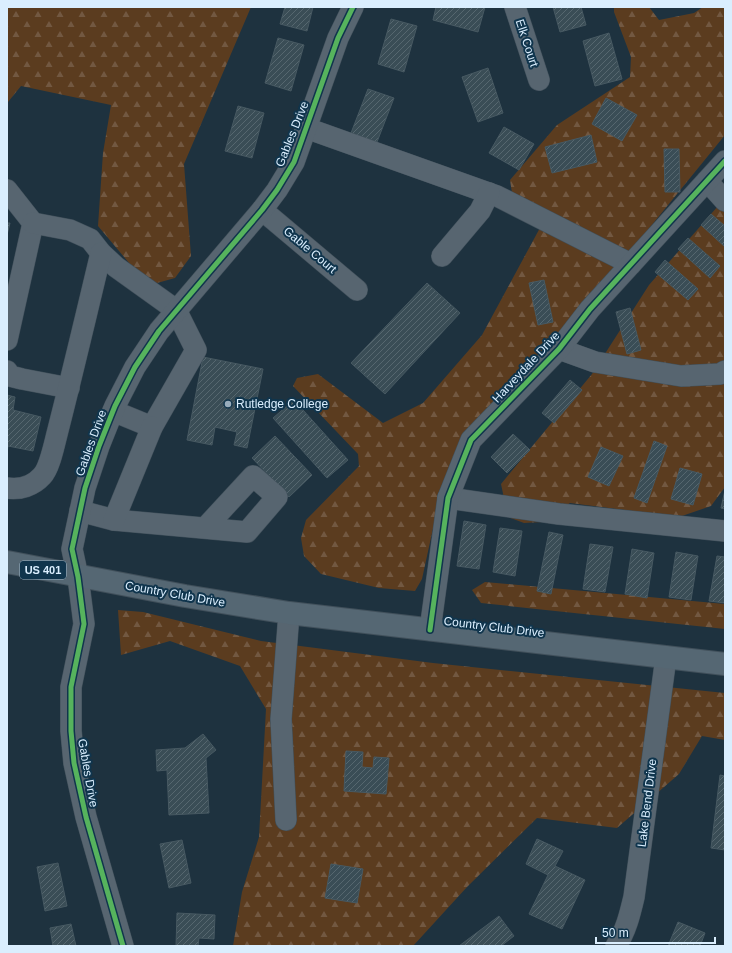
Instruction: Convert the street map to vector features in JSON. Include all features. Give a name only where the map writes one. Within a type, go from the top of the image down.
[{"type":"main road","name":"Country Club Drive","points":[[7,562],[78,577],[289,613],[725,664]]},
{"type":"street","name":"Gables Drive","points":[[123,946],[86,816],[74,763],[71,731],[71,687],[84,624],[78,577],[72,550],[80,511],[99,446],[113,411],[135,367],[159,331],[262,210],[277,190],[294,162],[338,38],[353,7]]},
{"type":"street","name":"Elk Court","points":[[515,7],[539,80]]},
{"type":"street","points":[[306,128],[498,196],[631,264]]},
{"type":"street","name":"Harveydale Drive","points":[[430,630],[448,498],[471,440],[559,349],[590,309],[725,161]]},
{"type":"street","points":[[707,181],[725,201]]},
{"type":"street","points":[[7,190],[33,223],[70,230],[90,239],[116,268],[176,310],[196,350],[152,427],[114,520]]},
{"type":"street","points":[[442,256],[480,211],[489,193]]},
{"type":"street","name":"Gable Court","points":[[262,210],[357,290]]},
{"type":"street","points":[[7,340],[33,223]]},
{"type":"street","points":[[7,488],[15,489],[29,486],[43,475],[50,459],[69,388],[101,253]]},
{"type":"street","points":[[559,349],[595,362],[681,376],[720,374],[725,370]]},
{"type":"street","points":[[7,372],[10,376],[69,388]]},
{"type":"street","points":[[113,411],[152,427]]},
{"type":"street","points":[[448,498],[559,514],[725,531]]},
{"type":"street","points":[[80,511],[114,520],[205,528]]},
{"type":"street","points":[[286,820],[281,719],[289,613]]},
{"type":"street","name":"Lake Bend Drive","points":[[616,946],[629,918],[634,897],[666,657]]},
{"type":"green space","points":[[7,7],[251,7],[184,164],[191,256],[175,278],[157,283],[135,270],[98,226],[103,153],[111,105],[21,86],[8,102],[7,106]]},
{"type":"green space","points":[[614,7],[649,7],[659,20],[694,13],[703,7],[725,7],[725,135],[629,253],[512,193],[510,180],[557,125],[630,77],[631,57],[614,12]]},
{"type":"green space","points":[[725,198],[725,487],[711,506],[679,517],[570,503],[542,522],[524,523],[508,517],[501,484],[592,374],[649,285]]},
{"type":"green space","points":[[541,226],[620,267],[567,323],[439,501],[422,579],[415,591],[379,588],[321,574],[304,556],[301,538],[306,520],[359,466],[358,454],[293,386],[297,378],[318,374],[383,423],[423,403],[482,335]]},
{"type":"green space","points":[[485,582],[725,604],[725,629],[481,603],[472,590]]},
{"type":"green space","points":[[118,610],[143,612],[261,641],[433,663],[725,693],[725,740],[702,736],[679,774],[617,828],[537,818],[467,887],[413,946],[233,946],[242,892],[259,837],[266,709],[240,666],[170,641],[121,655]]},
{"type":"building","points":[[285,7],[313,7],[307,31],[280,24]]},
{"type":"building","points":[[436,7],[485,7],[478,32],[433,20]]},
{"type":"building","points":[[553,7],[581,7],[586,25],[560,32]]},
{"type":"building","points":[[391,19],[417,26],[404,72],[378,64]]},
{"type":"building","points":[[609,33],[622,79],[595,86],[583,41]]},
{"type":"building","points":[[278,38],[304,45],[291,91],[265,83]]},
{"type":"building","points":[[488,68],[503,113],[478,122],[462,77]]},
{"type":"building","points":[[368,89],[394,98],[377,142],[351,133]]},
{"type":"building","points":[[606,98],[637,115],[622,141],[592,124]]},
{"type":"building","points":[[238,106],[264,113],[252,158],[225,151]]},
{"type":"building","points":[[504,127],[534,144],[519,170],[489,153]]},
{"type":"building","points":[[591,135],[597,162],[552,173],[545,147]]},
{"type":"building","points":[[664,149],[679,149],[680,192],[665,192]]},
{"type":"building","points":[[711,214],[725,226],[725,247],[701,225]]},
{"type":"building","points":[[7,223],[10,223],[7,235]]},
{"type":"building","points":[[688,238],[720,266],[710,278],[678,249]]},
{"type":"building","points":[[665,260],[698,289],[688,300],[655,272]]},
{"type":"building","points":[[544,280],[553,322],[538,325],[529,283]]},
{"type":"building","points":[[427,283],[460,313],[385,394],[351,363]]},
{"type":"building","points":[[630,308],[641,350],[627,354],[616,312]]},
{"type":"building","points":[[203,357],[263,369],[247,448],[234,445],[237,432],[215,427],[212,445],[187,440]]},
{"type":"building","points":[[570,380],[582,390],[554,423],[542,413]]},
{"type":"building","points":[[7,395],[15,397],[13,410],[41,417],[33,451],[8,446],[7,452]]},
{"type":"building","points":[[294,400],[348,460],[327,478],[273,418]]},
{"type":"building","points":[[513,434],[530,450],[507,473],[491,457]]},
{"type":"building","points":[[275,436],[312,475],[289,497],[252,458]]},
{"type":"building","points":[[654,441],[667,446],[647,503],[634,498]]},
{"type":"building","points":[[601,447],[623,456],[609,486],[588,477]]},
{"type":"building","points":[[680,468],[702,474],[693,505],[671,499]]},
{"type":"building","points":[[725,490],[725,509],[721,508]]},
{"type":"building","points":[[464,521],[486,525],[479,569],[457,566]]},
{"type":"building","points":[[500,528],[522,531],[515,576],[493,572]]},
{"type":"building","points":[[549,532],[563,535],[551,594],[537,591]]},
{"type":"building","points":[[590,544],[613,547],[605,592],[583,589]]},
{"type":"building","points":[[632,549],[654,553],[647,598],[625,594]]},
{"type":"building","points":[[676,552],[698,556],[691,600],[669,597]]},
{"type":"building","points":[[717,556],[725,557],[725,603],[709,601]]},
{"type":"building","points":[[203,734],[216,750],[206,758],[209,813],[169,815],[167,770],[157,771],[156,750],[185,748]]},
{"type":"building","points":[[346,751],[363,752],[362,767],[373,768],[374,757],[389,758],[386,794],[344,791]]},
{"type":"building","points":[[720,775],[725,776],[725,850],[711,848]]},
{"type":"building","points":[[537,839],[563,851],[555,866],[585,880],[562,929],[529,914],[548,875],[526,864]]},
{"type":"building","points":[[182,840],[191,883],[169,888],[160,844]]},
{"type":"building","points":[[58,863],[67,906],[45,911],[37,867]]},
{"type":"building","points":[[331,864],[363,869],[357,903],[325,898]]},
{"type":"building","points":[[177,913],[215,915],[214,939],[199,938],[198,946],[176,946]]},
{"type":"building","points":[[499,916],[514,936],[501,946],[459,946]]},
{"type":"building","points":[[678,922],[705,933],[700,946],[668,946]]},
{"type":"building","points":[[71,924],[76,946],[53,946],[50,928]]},
{"type":"cycle path","points":[[123,946],[86,817],[74,763],[71,731],[71,687],[84,624],[78,577],[72,549],[85,488],[99,446],[115,406],[135,367],[159,331],[262,210],[277,190],[294,162],[338,38],[353,7]]},
{"type":"cycle path","points":[[430,630],[448,498],[471,440],[559,349],[590,309],[725,161]]},
{"type":"place","name":"Rutledge College","points":[[228,404]]}]
